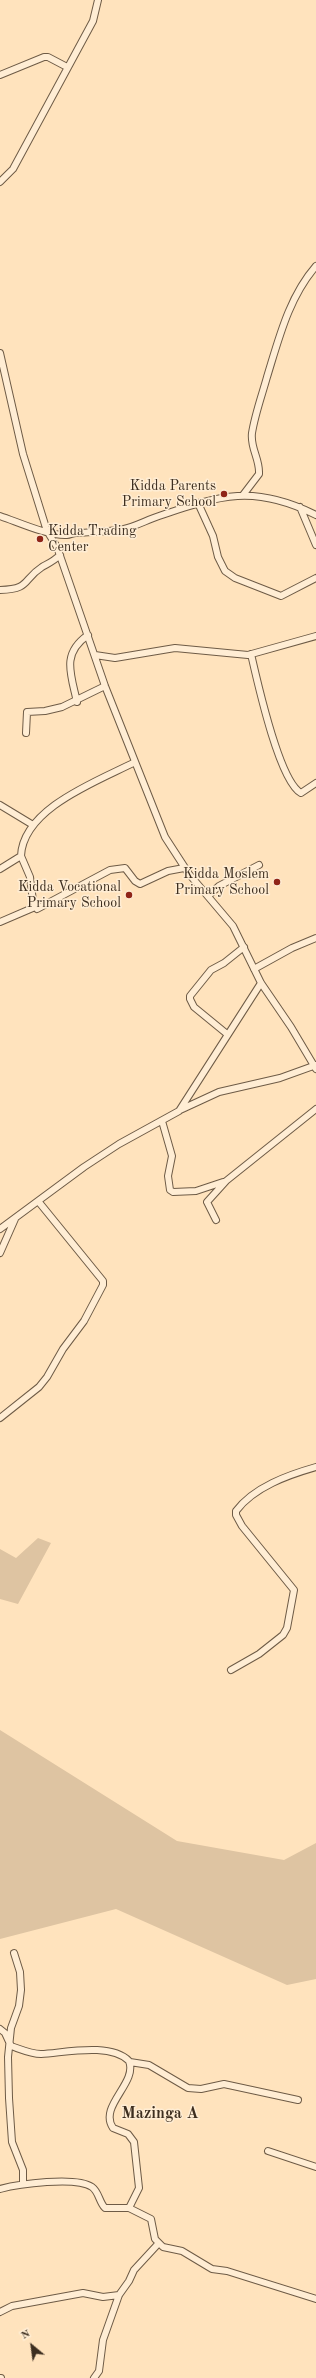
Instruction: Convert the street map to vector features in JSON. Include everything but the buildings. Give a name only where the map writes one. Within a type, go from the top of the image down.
[{"type":"street","points":[[0,182],[13,169],[93,21],[98,0]]},
{"type":"street","points":[[0,75],[44,57],[48,57],[67,67]]},
{"type":"street","points":[[243,495],[258,474],[258,461],[252,446],[252,433],[259,401],[282,327],[302,284],[316,266]]},
{"type":"street","points":[[0,353],[17,431],[47,531],[60,555],[105,686],[165,837],[184,868],[233,926],[261,983],[315,1066],[266,1082],[219,1092],[178,1111],[119,1144],[0,1229]]},
{"type":"street","points":[[0,516],[47,531],[68,535],[115,530],[198,502],[224,496],[243,495],[277,499],[300,507],[316,515]]},
{"type":"street","points":[[198,502],[213,536],[221,564],[225,571],[235,578],[281,596],[316,578]]},
{"type":"street","points":[[300,507],[316,545]]},
{"type":"street","points":[[0,590],[13,590],[26,585],[38,570],[60,555]]},
{"type":"street","points":[[77,702],[70,666],[72,649],[77,642],[88,635]]},
{"type":"street","points":[[95,655],[115,658],[175,648],[251,654],[316,636]]},
{"type":"street","points":[[251,654],[267,725],[290,779],[301,792],[316,783]]},
{"type":"street","points":[[26,734],[27,712],[55,710],[77,702],[105,686]]},
{"type":"street","points":[[35,908],[30,876],[21,856],[23,843],[32,825],[71,795],[135,762]]},
{"type":"street","points":[[0,805],[32,825]]},
{"type":"street","points":[[0,869],[21,856]]},
{"type":"street","points":[[208,896],[219,886],[259,865]]},
{"type":"street","points":[[0,922],[35,908],[37,909],[54,901],[110,870],[125,868],[135,882],[140,884],[168,871],[184,868]]},
{"type":"street","points":[[254,969],[292,948],[316,938]]},
{"type":"street","points":[[228,1034],[194,1007],[190,996],[211,970],[224,963],[244,947]]},
{"type":"street","points":[[178,1111],[261,983]]},
{"type":"street","points":[[216,1220],[207,1202],[226,1181],[316,1109]]},
{"type":"street","points":[[162,1121],[172,1156],[168,1176],[170,1190],[173,1192],[196,1191],[226,1181]]},
{"type":"street","points":[[0,1418],[39,1387],[47,1377],[63,1349],[84,1321],[103,1284],[103,1281],[38,1201]]},
{"type":"street","points":[[0,1253],[15,1219]]},
{"type":"street","points":[[231,1670],[259,1654],[283,1635],[287,1628],[294,1590],[242,1526],[236,1515],[236,1511],[257,1492],[276,1481],[316,1467]]},
{"type":"street","points":[[14,1953],[20,1972],[21,1990],[20,2006],[11,2028],[11,2046],[8,2062],[12,2142],[22,2170],[23,2184]]},
{"type":"street","points":[[0,2029],[4,2031],[11,2046],[40,2054],[76,2049],[97,2050],[126,2058],[130,2062],[149,2065],[188,2088],[200,2090],[224,2084],[298,2100]]},
{"type":"street","points":[[129,2208],[139,2188],[134,2142],[128,2134],[113,2128],[110,2120],[115,2099],[129,2075],[130,2062]]},
{"type":"street","points":[[268,2151],[316,2167]]},
{"type":"street","points":[[0,2189],[38,2182],[89,2186],[96,2191],[104,2208],[129,2208],[151,2219],[155,2239],[162,2247],[182,2251],[212,2269],[227,2271],[316,2299]]},
{"type":"street","points":[[94,2378],[99,2371],[103,2340],[119,2295],[129,2281],[134,2270],[158,2244]]},
{"type":"street","points":[[0,2312],[12,2306],[83,2293],[103,2297],[119,2295]]},
{"type":"shaded area","points":[[38,1538],[51,1543],[18,1604],[0,1599],[0,1549],[16,1558]]},
{"type":"shaded area","points":[[0,1730],[177,1841],[284,1860],[316,1843],[316,1979],[287,1985],[116,1909],[0,1939]]},
{"type":"place","name":"Kidda Parents Primary School","points":[[224,494]]},
{"type":"place","name":"Kidda Trading Center","points":[[40,539]]},
{"type":"place","name":"Kidda Moslem Primary School","points":[[277,882]]},
{"type":"place","name":"Kidda Vocational Primary School","points":[[129,895]]},
{"type":"district","name":"Mazinga A","points":[[160,2114]]}]
